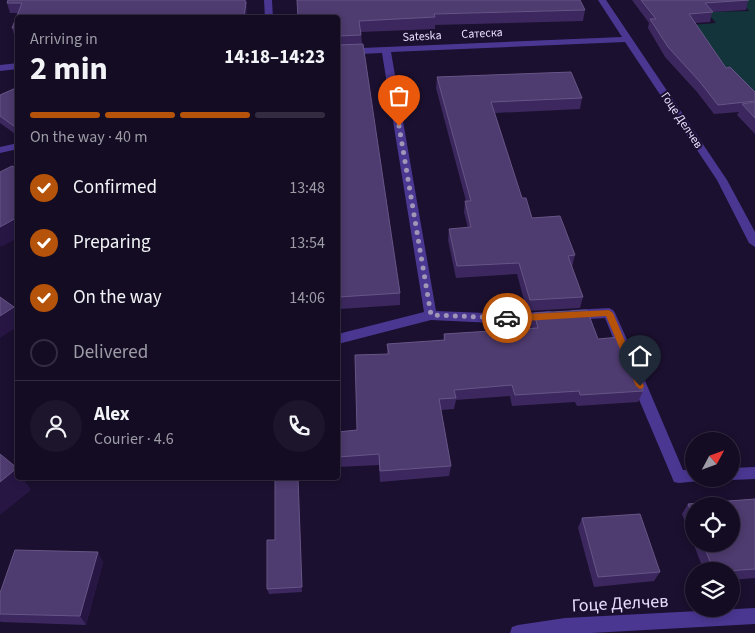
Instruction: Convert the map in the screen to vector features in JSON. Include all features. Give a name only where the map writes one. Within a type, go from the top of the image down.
[{"type":"street","points":[[268,0],[269,15]]},
{"type":"street","name":"Гоце Делчев","points":[[602,0],[722,180],[755,243]]},
{"type":"street","name":"Сатеска","points":[[340,52],[627,39]]},
{"type":"street","name":"Sateska","points":[[340,52],[627,39]]},
{"type":"street","points":[[386,50],[431,315]]},
{"type":"street","points":[[0,68],[15,66]]},
{"type":"street","points":[[0,150],[15,147]]},
{"type":"street","points":[[340,338],[364,334],[396,322],[431,315],[513,319],[609,313],[679,477],[685,477]]},
{"type":"street","points":[[740,474],[755,473]]},
{"type":"street","name":"Гоце Делчев","points":[[518,633],[565,626],[755,616]]},
{"type":"green space","points":[[741,0],[755,0],[755,95],[731,74],[686,80],[664,51],[691,25],[716,23],[707,12],[749,11]]},
{"type":"building","points":[[8,0],[245,0],[246,2],[244,15],[17,15],[22,3],[7,3]]},
{"type":"building","points":[[297,0],[580,0],[585,10],[434,14],[435,17],[359,21],[361,35],[340,36],[340,15],[298,15]]},
{"type":"building","points":[[641,0],[749,0],[705,3],[713,12],[689,14],[726,68],[730,67],[755,92],[755,101],[718,105],[668,47],[650,19],[656,19]]},
{"type":"building","points":[[363,44],[400,293],[340,297],[340,45]]},
{"type":"building","points":[[571,72],[582,98],[491,102],[522,198],[526,198],[532,218],[560,216],[575,255],[568,256],[583,297],[530,300],[519,263],[457,266],[449,229],[471,227],[465,201],[471,201],[437,77]]},
{"type":"building","points":[[15,88],[15,127],[0,116],[0,95]]},
{"type":"building","points":[[755,102],[755,118],[742,104]]},
{"type":"building","points":[[12,166],[15,168],[15,219],[0,227],[0,172]]},
{"type":"building","points":[[0,297],[14,307],[0,316]]},
{"type":"building","points":[[587,310],[598,339],[620,337],[643,391],[580,395],[579,391],[515,395],[512,385],[454,390],[456,398],[439,399],[451,466],[380,471],[379,454],[340,457],[340,432],[357,430],[355,355],[389,354],[387,344],[445,340],[444,334],[538,328],[534,313]]},
{"type":"building","points":[[0,454],[15,466],[15,470],[0,482]]},
{"type":"building","points":[[275,480],[298,480],[302,587],[267,589],[267,540],[275,540]]},
{"type":"building","points":[[755,499],[755,569],[740,570],[740,562],[710,562],[706,552],[740,552],[740,500]]},
{"type":"building","points":[[640,514],[660,572],[598,577],[582,518]]},
{"type":"building","points":[[15,550],[98,552],[80,616],[0,614],[0,593]]},
{"type":"way so far","points":[[399,126],[431,315],[507,318]]},
{"type":"route","points":[[507,318],[609,313],[640,386]]}]
